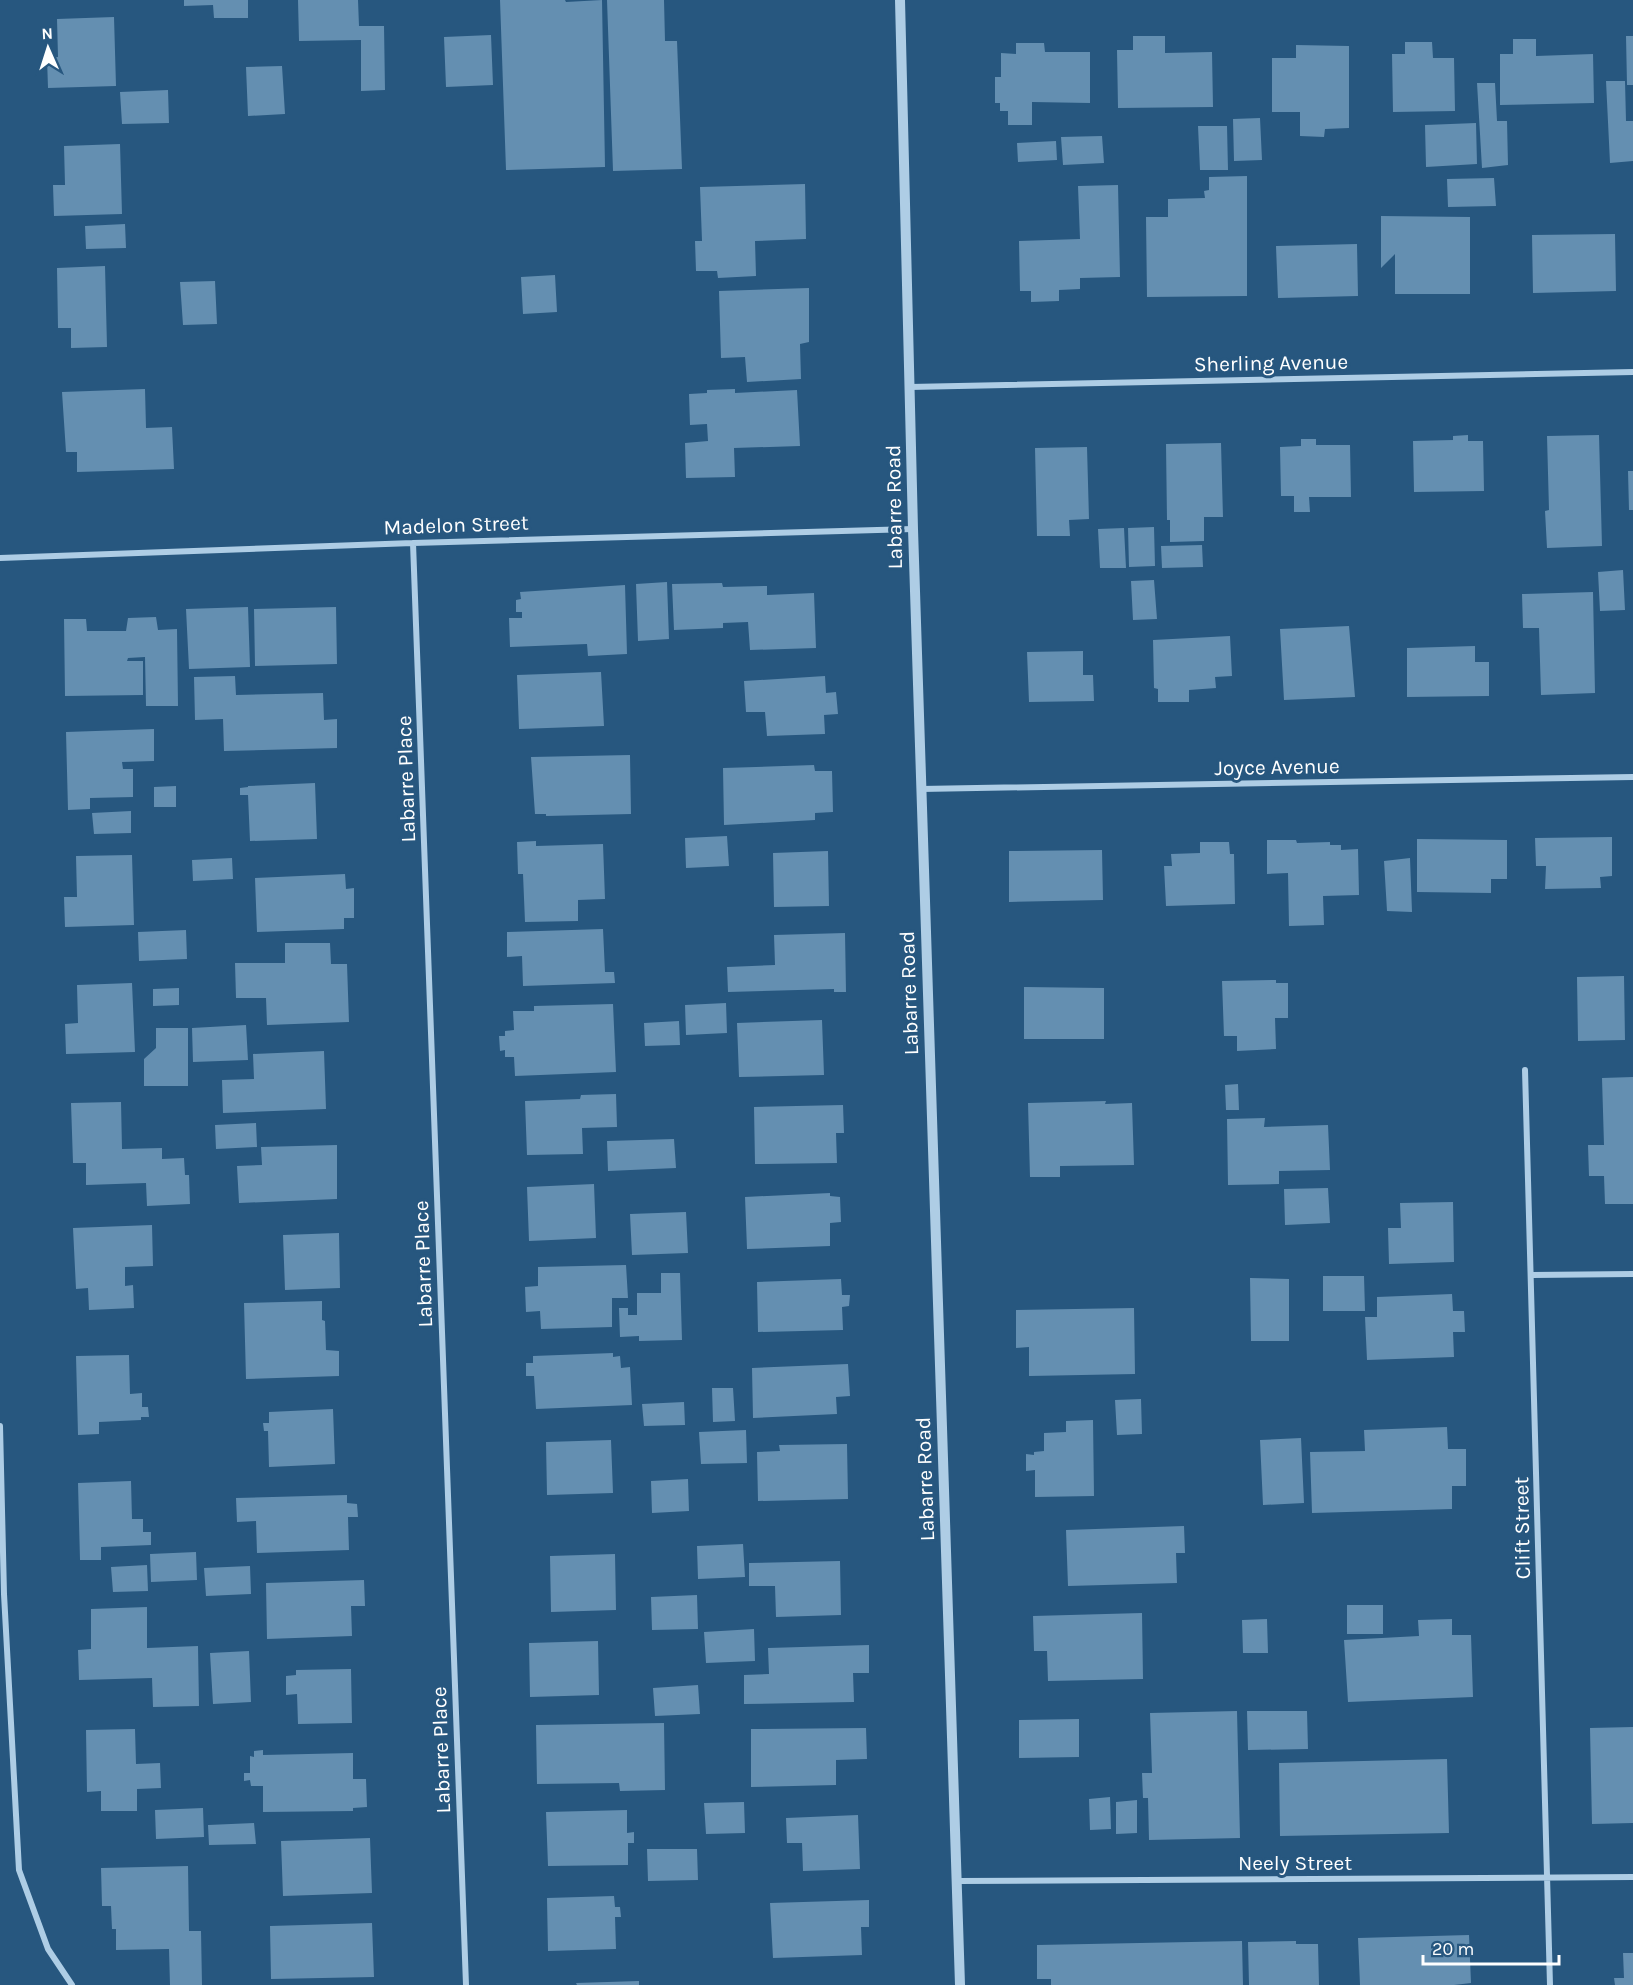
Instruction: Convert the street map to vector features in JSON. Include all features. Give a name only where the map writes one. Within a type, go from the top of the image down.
[{"type":"street","name":"Labarre Road","points":[[900,0],[913,529],[960,1985]]},
{"type":"street","name":"Sherling Avenue","points":[[910,387],[1633,372]]},
{"type":"street","name":"Madelon Street","points":[[0,558],[413,543],[913,529]]},
{"type":"street","name":"Labarre Place","points":[[413,543],[466,1985]]},
{"type":"street","name":"Joyce Avenue","points":[[921,789],[1633,777]]},
{"type":"street","name":"Clift Street","points":[[1525,1070],[1550,1985]]},
{"type":"street","points":[[1532,1275],[1633,1274]]},
{"type":"street","points":[[0,1426],[2,1594],[19,1870],[48,1949],[72,1985]]},
{"type":"street","name":"Neely Street","points":[[958,1881],[1633,1876]]},
{"type":"building","points":[[184,0],[248,0],[248,18],[214,18],[213,5],[184,6]]},
{"type":"building","points":[[298,0],[358,0],[359,26],[384,26],[385,90],[361,91],[361,40],[299,41]]},
{"type":"building","points":[[500,0],[565,0],[566,2],[602,0],[605,167],[506,170]]},
{"type":"building","points":[[607,0],[664,0],[665,41],[677,41],[682,169],[613,171]]},
{"type":"building","points":[[114,17],[116,86],[48,88],[47,58],[58,57],[57,19]]},
{"type":"building","points":[[491,35],[493,85],[446,87],[444,37]]},
{"type":"building","points":[[1133,36],[1165,36],[1165,53],[1212,52],[1213,107],[1118,108],[1117,50],[1133,50]]},
{"type":"building","points":[[1626,36],[1633,36],[1633,85],[1627,85]]},
{"type":"building","points":[[1513,39],[1536,39],[1536,56],[1593,54],[1594,103],[1500,105],[1500,54],[1513,54]]},
{"type":"building","points":[[1405,42],[1432,42],[1433,58],[1454,58],[1455,111],[1393,112],[1392,54],[1405,54]]},
{"type":"building","points":[[1016,43],[1044,43],[1045,52],[1090,52],[1090,103],[1032,102],[1032,125],[1008,125],[1008,111],[1000,111],[1000,103],[995,103],[995,77],[1001,77],[1001,53],[1016,54]]},
{"type":"building","points":[[1296,45],[1349,46],[1349,128],[1325,129],[1324,137],[1300,136],[1300,112],[1272,112],[1272,58],[1296,58]]},
{"type":"building","points":[[282,66],[285,114],[248,116],[246,67]]},
{"type":"building","points":[[1606,81],[1625,81],[1626,121],[1633,121],[1633,161],[1610,163]]},
{"type":"building","points":[[1477,83],[1495,83],[1497,121],[1507,121],[1508,165],[1482,168]]},
{"type":"building","points":[[168,90],[169,123],[122,124],[120,92]]},
{"type":"building","points":[[1260,118],[1262,160],[1234,161],[1233,119]]},
{"type":"building","points":[[1476,123],[1477,164],[1426,167],[1425,125]]},
{"type":"building","points":[[1198,126],[1227,126],[1228,170],[1200,170]]},
{"type":"building","points":[[1102,136],[1104,163],[1063,165],[1061,137]]},
{"type":"building","points":[[1056,141],[1057,160],[1018,162],[1017,143]]},
{"type":"building","points":[[120,144],[122,214],[54,216],[53,185],[65,185],[64,146]]},
{"type":"building","points":[[1247,176],[1247,296],[1147,297],[1146,217],[1168,217],[1168,199],[1205,198],[1204,191],[1209,190],[1209,177]]},
{"type":"building","points":[[1494,178],[1496,206],[1448,207],[1447,179]]},
{"type":"building","points":[[805,184],[806,239],[755,241],[756,276],[718,278],[717,271],[696,271],[695,241],[702,241],[700,187]]},
{"type":"building","points":[[1118,185],[1120,277],[1080,278],[1080,289],[1059,290],[1059,301],[1031,302],[1031,291],[1020,291],[1019,241],[1080,239],[1078,186]]},
{"type":"building","points":[[1381,216],[1470,217],[1470,294],[1395,294],[1395,254],[1381,268]]},
{"type":"building","points":[[125,224],[126,248],[86,249],[85,226]]},
{"type":"building","points":[[1615,234],[1616,291],[1533,293],[1532,235]]},
{"type":"building","points":[[1357,244],[1358,296],[1278,298],[1276,246]]},
{"type":"building","points":[[105,266],[107,347],[71,348],[71,328],[58,328],[57,268]]},
{"type":"building","points":[[555,275],[557,312],[523,314],[521,277]]},
{"type":"building","points":[[215,281],[217,324],[183,325],[180,282]]},
{"type":"building","points":[[809,288],[809,342],[800,344],[801,379],[747,382],[745,357],[721,358],[719,291]]},
{"type":"building","points":[[145,389],[146,428],[172,427],[174,469],[77,472],[77,452],[66,452],[62,392]]},
{"type":"building","points":[[735,389],[735,393],[797,390],[800,446],[734,448],[735,477],[686,478],[685,443],[708,441],[707,424],[690,425],[689,394],[707,393],[707,390]]},
{"type":"building","points":[[1468,435],[1468,441],[1483,441],[1484,491],[1414,492],[1413,441],[1453,440],[1453,436]]},
{"type":"building","points":[[1599,435],[1602,546],[1547,548],[1545,511],[1549,510],[1547,436]]},
{"type":"building","points":[[1301,439],[1316,439],[1316,445],[1350,445],[1351,497],[1309,497],[1310,512],[1294,512],[1294,496],[1281,496],[1280,447],[1301,446]]},
{"type":"building","points":[[1221,443],[1223,517],[1204,517],[1204,541],[1170,542],[1170,520],[1167,520],[1166,444]]},
{"type":"building","points":[[1087,447],[1089,519],[1069,520],[1070,536],[1037,536],[1035,448]]},
{"type":"building","points":[[1628,471],[1633,471],[1633,510],[1629,510]]},
{"type":"building","points":[[1154,527],[1155,566],[1129,567],[1128,528]]},
{"type":"building","points":[[1124,528],[1126,568],[1100,568],[1098,529]]},
{"type":"building","points":[[1202,545],[1203,567],[1162,568],[1161,546]]},
{"type":"building","points":[[1623,570],[1625,610],[1600,611],[1598,572]]},
{"type":"building","points":[[1154,580],[1157,619],[1133,620],[1131,581]]},
{"type":"building","points":[[667,582],[669,639],[638,641],[636,584]]},
{"type":"building","points":[[722,583],[723,587],[767,586],[767,595],[814,593],[816,648],[750,650],[748,622],[723,623],[723,628],[674,630],[672,584]]},
{"type":"building","points":[[625,585],[627,654],[588,656],[587,644],[510,647],[509,618],[522,618],[522,612],[516,612],[516,600],[521,599],[520,592]]},
{"type":"building","points":[[1593,592],[1595,693],[1541,695],[1539,628],[1523,628],[1522,594]]},
{"type":"building","points":[[248,607],[250,667],[189,669],[186,609]]},
{"type":"building","points":[[336,607],[337,664],[255,666],[254,609]]},
{"type":"building","points":[[156,617],[158,630],[177,629],[178,706],[146,706],[145,657],[128,658],[127,661],[143,661],[143,695],[65,696],[64,619],[86,619],[87,631],[126,631],[128,618]]},
{"type":"building","points":[[1349,626],[1355,697],[1284,700],[1280,629]]},
{"type":"building","points":[[1230,636],[1232,676],[1215,677],[1216,688],[1189,690],[1189,702],[1158,702],[1158,689],[1154,688],[1153,640]]},
{"type":"building","points":[[1475,646],[1475,662],[1489,662],[1489,696],[1407,697],[1407,648]]},
{"type":"building","points":[[1083,651],[1083,675],[1093,675],[1094,701],[1029,702],[1027,652]]},
{"type":"building","points":[[601,672],[604,726],[519,729],[517,675]]},
{"type":"building","points":[[235,676],[236,695],[323,693],[324,720],[337,719],[337,748],[224,751],[223,719],[195,720],[194,677]]},
{"type":"building","points":[[825,676],[826,693],[836,692],[838,714],[824,715],[825,734],[767,736],[765,712],[746,712],[744,681]]},
{"type":"building","points":[[154,729],[154,761],[122,762],[123,769],[133,769],[133,797],[90,798],[90,809],[68,810],[66,732]]},
{"type":"building","points":[[630,755],[631,814],[546,816],[546,814],[535,814],[531,757]]},
{"type":"building","points":[[814,765],[815,771],[832,771],[833,812],[815,813],[815,820],[724,825],[723,768]]},
{"type":"building","points":[[315,783],[317,839],[250,841],[248,795],[240,795],[240,788]]},
{"type":"building","points":[[176,786],[176,807],[154,807],[154,787]]},
{"type":"building","points":[[131,811],[131,833],[94,834],[92,813]]},
{"type":"building","points":[[727,836],[729,866],[686,868],[685,838]]},
{"type":"building","points":[[1612,837],[1612,876],[1600,877],[1601,888],[1545,889],[1546,866],[1536,866],[1535,838]]},
{"type":"building","points":[[1417,839],[1507,840],[1507,879],[1491,879],[1491,893],[1417,892]]},
{"type":"building","points":[[1267,840],[1296,840],[1297,843],[1330,842],[1330,845],[1341,845],[1341,850],[1358,849],[1359,895],[1323,896],[1324,925],[1289,926],[1288,873],[1267,874]]},
{"type":"building","points":[[536,841],[536,846],[603,844],[605,899],[578,900],[578,921],[525,922],[523,874],[518,874],[517,842]]},
{"type":"building","points":[[1200,842],[1229,842],[1230,854],[1234,854],[1235,904],[1166,906],[1164,866],[1172,866],[1171,854],[1200,853]]},
{"type":"building","points":[[1102,850],[1103,900],[1009,902],[1009,851]]},
{"type":"building","points":[[828,851],[829,906],[774,907],[773,853]]},
{"type":"building","points":[[132,855],[134,925],[65,927],[64,897],[77,897],[76,856]]},
{"type":"building","points":[[232,858],[233,879],[193,881],[192,860]]},
{"type":"building","points":[[1410,858],[1412,912],[1387,911],[1384,861]]},
{"type":"building","points":[[345,874],[346,889],[354,888],[354,918],[344,918],[344,929],[257,932],[255,878]]},
{"type":"building","points":[[603,929],[605,972],[614,972],[615,983],[523,986],[522,956],[507,957],[507,932]]},
{"type":"building","points":[[186,930],[187,959],[139,961],[138,932]]},
{"type":"building","points":[[845,933],[846,992],[834,992],[834,989],[728,992],[727,967],[775,965],[774,935]]},
{"type":"building","points":[[285,943],[330,943],[331,964],[347,964],[349,1022],[267,1025],[266,998],[236,998],[235,963],[285,963]]},
{"type":"building","points":[[1624,976],[1625,1040],[1578,1041],[1577,977]]},
{"type":"building","points":[[1276,980],[1276,983],[1288,983],[1288,1018],[1275,1018],[1276,1049],[1237,1051],[1237,1036],[1224,1036],[1222,981]]},
{"type":"building","points":[[132,983],[135,1052],[66,1054],[65,1024],[78,1023],[77,985]]},
{"type":"building","points":[[1024,987],[1104,988],[1104,1039],[1024,1039]]},
{"type":"building","points":[[179,988],[179,1005],[153,1006],[153,989]]},
{"type":"building","points":[[726,1003],[727,1033],[686,1035],[685,1005]]},
{"type":"building","points":[[613,1004],[616,1072],[515,1076],[514,1057],[505,1057],[505,1050],[500,1051],[499,1036],[505,1036],[505,1031],[514,1030],[513,1011],[534,1011],[534,1006]]},
{"type":"building","points":[[822,1020],[824,1075],[739,1077],[737,1023]]},
{"type":"building","points":[[679,1021],[680,1045],[645,1046],[644,1023]]},
{"type":"building","points":[[246,1025],[248,1060],[193,1062],[192,1028]]},
{"type":"building","points":[[156,1028],[188,1028],[188,1086],[144,1086],[144,1059],[156,1048]]},
{"type":"building","points":[[324,1051],[326,1109],[223,1113],[222,1080],[254,1079],[253,1054]]},
{"type":"building","points":[[1633,1077],[1633,1204],[1605,1204],[1604,1176],[1589,1176],[1588,1145],[1604,1145],[1602,1078]]},
{"type":"building","points":[[1238,1084],[1239,1110],[1226,1110],[1225,1085]]},
{"type":"building","points":[[616,1094],[617,1127],[582,1128],[583,1154],[527,1155],[525,1101],[580,1099],[581,1095]]},
{"type":"building","points":[[1106,1101],[1105,1104],[1132,1103],[1134,1165],[1060,1166],[1060,1177],[1030,1177],[1028,1103]]},
{"type":"building","points":[[121,1102],[122,1149],[162,1148],[162,1159],[184,1158],[185,1175],[189,1175],[190,1204],[147,1206],[146,1183],[86,1185],[86,1163],[73,1163],[71,1103]]},
{"type":"building","points":[[843,1105],[844,1133],[836,1133],[837,1163],[755,1164],[754,1107]]},
{"type":"building","points":[[1265,1118],[1264,1127],[1328,1125],[1330,1170],[1279,1171],[1279,1184],[1228,1185],[1227,1119]]},
{"type":"building","points":[[256,1123],[257,1147],[216,1149],[215,1125]]},
{"type":"building","points":[[674,1139],[676,1168],[608,1171],[607,1141]]},
{"type":"building","points":[[337,1145],[337,1199],[239,1203],[237,1166],[262,1165],[261,1147]]},
{"type":"building","points":[[594,1184],[596,1238],[529,1241],[527,1187]]},
{"type":"building","points":[[1328,1188],[1330,1223],[1285,1225],[1284,1189]]},
{"type":"building","points":[[830,1193],[830,1196],[840,1197],[841,1222],[830,1223],[830,1246],[747,1249],[745,1197]]},
{"type":"building","points":[[1453,1202],[1454,1262],[1389,1264],[1388,1228],[1401,1228],[1400,1203]]},
{"type":"building","points":[[686,1212],[688,1253],[632,1255],[630,1214]]},
{"type":"building","points":[[152,1225],[153,1266],[125,1267],[125,1286],[133,1285],[134,1308],[89,1310],[88,1288],[76,1289],[73,1228]]},
{"type":"building","points":[[339,1233],[340,1288],[285,1290],[283,1235]]},
{"type":"building","points":[[626,1265],[628,1298],[612,1298],[612,1327],[541,1329],[540,1311],[526,1312],[525,1287],[538,1286],[538,1267]]},
{"type":"building","points":[[661,1273],[680,1273],[682,1340],[639,1341],[639,1336],[620,1337],[619,1308],[628,1308],[628,1315],[637,1315],[637,1293],[661,1293]]},
{"type":"building","points":[[1323,1276],[1364,1276],[1365,1311],[1323,1311]]},
{"type":"building","points":[[1250,1278],[1289,1279],[1289,1341],[1251,1341]]},
{"type":"building","points":[[841,1279],[842,1295],[850,1295],[849,1306],[842,1307],[843,1330],[758,1332],[757,1282]]},
{"type":"building","points":[[1452,1294],[1453,1311],[1464,1311],[1465,1332],[1453,1332],[1454,1357],[1367,1360],[1365,1317],[1377,1317],[1377,1297]]},
{"type":"building","points":[[322,1301],[326,1350],[339,1351],[339,1376],[246,1379],[244,1303]]},
{"type":"building","points":[[1134,1308],[1135,1374],[1029,1376],[1029,1347],[1016,1348],[1016,1310]]},
{"type":"building","points":[[613,1353],[613,1357],[620,1356],[621,1368],[630,1367],[632,1405],[536,1409],[534,1376],[526,1376],[526,1363],[533,1363],[533,1356]]},
{"type":"building","points":[[129,1355],[130,1394],[142,1393],[142,1407],[148,1407],[149,1417],[141,1417],[141,1420],[99,1422],[99,1434],[78,1435],[76,1356]]},
{"type":"building","points":[[848,1364],[850,1396],[836,1397],[837,1414],[753,1418],[752,1368]]},
{"type":"building","points":[[712,1388],[733,1388],[735,1421],[713,1422]]},
{"type":"building","points":[[1141,1399],[1142,1434],[1117,1435],[1115,1400]]},
{"type":"building","points":[[684,1402],[685,1425],[644,1426],[642,1404]]},
{"type":"building","points":[[333,1409],[335,1464],[269,1467],[268,1431],[264,1431],[263,1423],[269,1423],[269,1412]]},
{"type":"building","points":[[1093,1420],[1094,1496],[1035,1497],[1035,1470],[1026,1471],[1026,1454],[1034,1455],[1034,1452],[1044,1451],[1044,1433],[1066,1432],[1066,1421]]},
{"type":"building","points":[[1447,1427],[1448,1449],[1466,1449],[1466,1486],[1452,1486],[1452,1509],[1312,1513],[1310,1452],[1365,1451],[1364,1430]]},
{"type":"building","points":[[746,1430],[747,1463],[701,1464],[699,1432]]},
{"type":"building","points":[[1301,1438],[1304,1503],[1263,1505],[1260,1440]]},
{"type":"building","points":[[611,1440],[613,1493],[547,1495],[546,1442]]},
{"type":"building","points":[[847,1444],[848,1499],[758,1501],[757,1452],[780,1451],[779,1445]]},
{"type":"building","points":[[688,1479],[689,1511],[652,1513],[651,1481]]},
{"type":"building","points":[[131,1481],[132,1519],[143,1519],[143,1532],[151,1532],[151,1545],[101,1547],[101,1560],[80,1560],[78,1483]]},
{"type":"building","points":[[347,1495],[347,1503],[357,1504],[358,1517],[348,1517],[349,1550],[257,1553],[256,1521],[237,1522],[236,1498]]},
{"type":"building","points":[[1184,1526],[1185,1553],[1176,1553],[1177,1583],[1068,1586],[1066,1530]]},
{"type":"building","points":[[743,1544],[745,1577],[698,1579],[697,1546]]},
{"type":"building","points":[[196,1552],[197,1580],[151,1582],[150,1554]]},
{"type":"building","points":[[615,1554],[616,1610],[551,1612],[550,1556]]},
{"type":"building","points":[[840,1561],[841,1615],[776,1617],[775,1586],[749,1586],[749,1563]]},
{"type":"building","points":[[147,1565],[148,1591],[113,1592],[111,1567]]},
{"type":"building","points":[[250,1566],[251,1594],[206,1596],[204,1568]]},
{"type":"building","points":[[364,1580],[365,1606],[351,1606],[352,1636],[267,1639],[266,1583]]},
{"type":"building","points":[[697,1595],[698,1629],[652,1630],[651,1597]]},
{"type":"building","points":[[1347,1605],[1383,1605],[1383,1634],[1347,1634]]},
{"type":"building","points":[[147,1607],[147,1648],[198,1646],[199,1706],[153,1707],[152,1678],[79,1680],[78,1650],[91,1649],[91,1609]]},
{"type":"building","points":[[1142,1613],[1143,1679],[1048,1681],[1047,1651],[1034,1651],[1033,1616]]},
{"type":"building","points":[[1267,1619],[1268,1653],[1243,1653],[1242,1620]]},
{"type":"building","points":[[1452,1619],[1452,1635],[1471,1635],[1473,1697],[1348,1702],[1344,1640],[1419,1636],[1418,1620]]},
{"type":"building","points":[[754,1629],[755,1661],[706,1663],[704,1632]]},
{"type":"building","points":[[598,1641],[599,1695],[530,1697],[529,1643]]},
{"type":"building","points":[[869,1645],[869,1673],[853,1673],[854,1702],[744,1704],[744,1675],[769,1674],[768,1648]]},
{"type":"building","points":[[249,1651],[251,1702],[213,1704],[210,1653]]},
{"type":"building","points":[[351,1669],[352,1723],[298,1724],[297,1694],[286,1695],[286,1676],[296,1675],[296,1670]]},
{"type":"building","points":[[698,1685],[700,1714],[655,1716],[653,1688]]},
{"type":"building","points":[[1237,1711],[1240,1838],[1149,1840],[1148,1798],[1143,1798],[1142,1773],[1152,1773],[1150,1713]]},
{"type":"building","points":[[1247,1711],[1307,1711],[1308,1749],[1248,1750]]},
{"type":"building","points":[[1079,1719],[1079,1757],[1019,1758],[1019,1720]]},
{"type":"building","points":[[664,1723],[665,1790],[620,1791],[619,1783],[537,1784],[536,1725]]},
{"type":"building","points":[[1633,1727],[1633,1823],[1592,1824],[1590,1728]]},
{"type":"building","points":[[866,1728],[867,1759],[836,1760],[836,1785],[751,1787],[751,1729]]},
{"type":"building","points":[[135,1729],[136,1764],[160,1763],[161,1788],[137,1789],[137,1811],[101,1811],[101,1791],[87,1792],[86,1730]]},
{"type":"building","points":[[263,1750],[263,1755],[353,1753],[353,1779],[366,1779],[367,1807],[353,1808],[353,1811],[263,1812],[263,1786],[251,1786],[250,1780],[244,1781],[244,1773],[250,1773],[250,1756],[254,1757],[254,1751]]},
{"type":"building","points":[[1447,1759],[1449,1833],[1280,1836],[1279,1763]]},
{"type":"building","points":[[1110,1797],[1111,1829],[1090,1830],[1089,1799]]},
{"type":"building","points":[[1137,1800],[1137,1833],[1116,1834],[1116,1802]]},
{"type":"building","points":[[744,1802],[745,1833],[706,1834],[704,1803]]},
{"type":"building","points":[[203,1808],[204,1837],[156,1839],[155,1810]]},
{"type":"building","points":[[627,1810],[627,1833],[634,1832],[634,1843],[628,1843],[628,1865],[548,1866],[546,1812]]},
{"type":"building","points":[[858,1815],[860,1869],[803,1871],[802,1843],[787,1843],[786,1818]]},
{"type":"building","points":[[254,1823],[256,1844],[209,1845],[208,1825]]},
{"type":"building","points":[[370,1838],[372,1893],[283,1896],[281,1841]]},
{"type":"building","points":[[647,1849],[697,1849],[698,1880],[648,1881]]},
{"type":"building","points":[[188,1866],[189,1931],[201,1931],[202,1985],[170,1985],[169,1949],[116,1950],[116,1929],[112,1929],[111,1906],[102,1906],[101,1868]]},
{"type":"building","points":[[614,1896],[615,1907],[620,1907],[621,1917],[615,1917],[616,1949],[548,1951],[547,1898]]},
{"type":"building","points":[[869,1900],[869,1927],[861,1927],[862,1955],[773,1958],[770,1903]]},
{"type":"building","points":[[372,1923],[374,1977],[271,1979],[270,1926]]},
{"type":"building","points":[[1469,1935],[1471,1983],[1360,1985],[1358,1938]]},
{"type":"building","points":[[1242,1941],[1243,1985],[1051,1985],[1051,1979],[1037,1979],[1037,1945]]},
{"type":"building","points":[[1296,1941],[1296,1944],[1318,1944],[1319,1985],[1249,1985],[1248,1942]]},
{"type":"building","points":[[1623,1953],[1633,1953],[1633,1985],[1615,1985],[1614,1978],[1624,1978]]},
{"type":"building","points":[[639,1981],[639,1985],[577,1985],[576,1983]]}]
